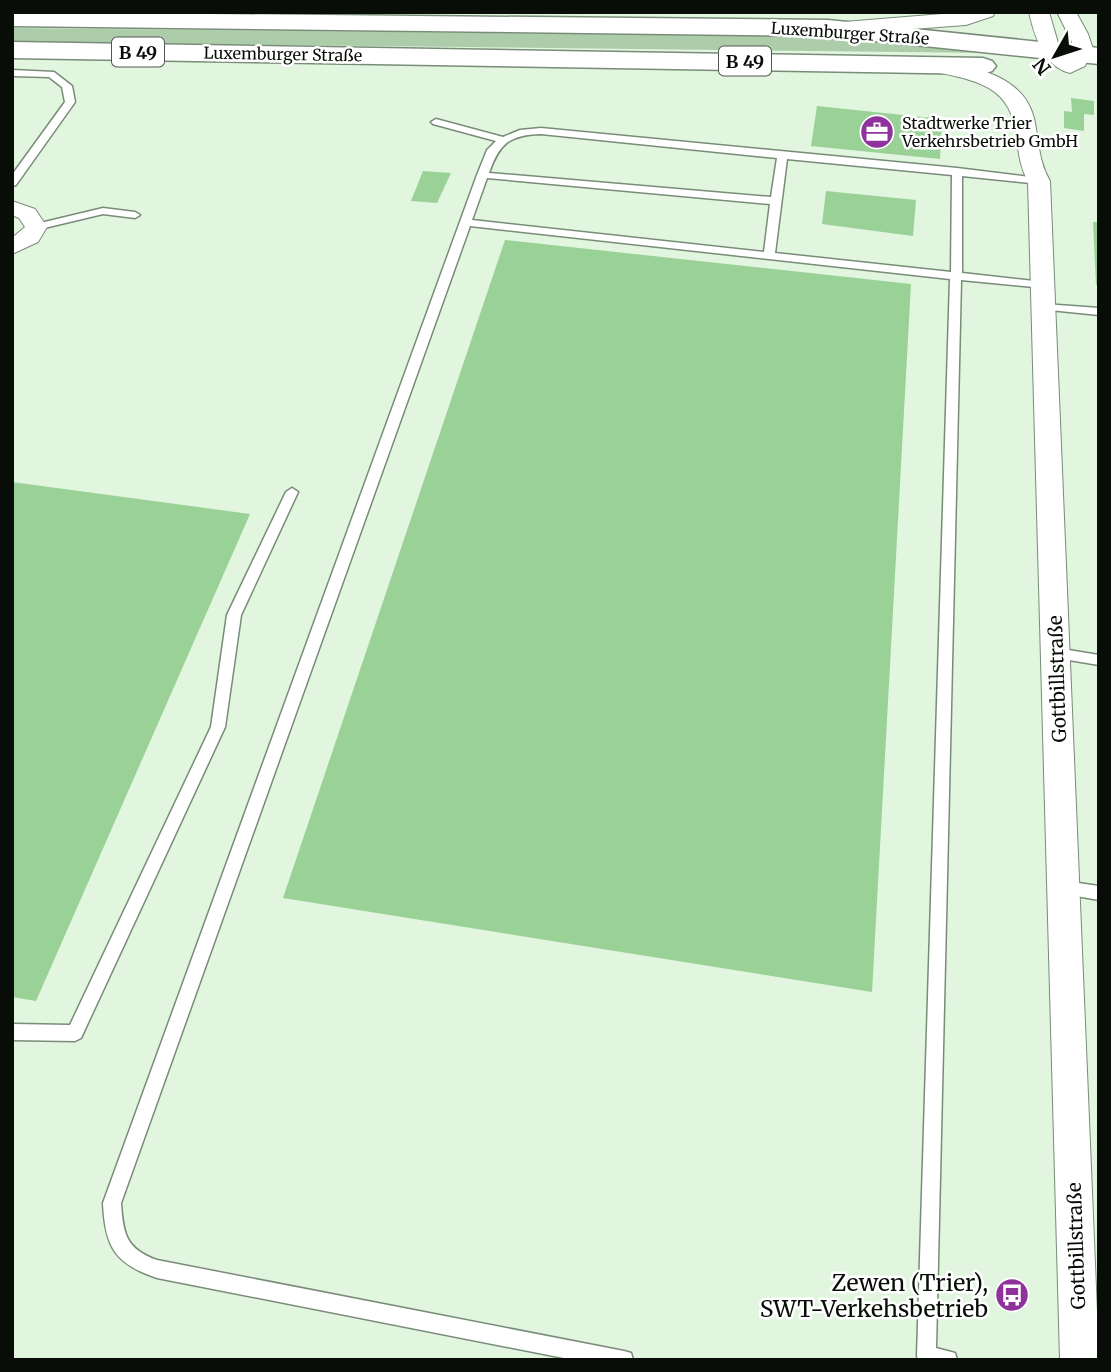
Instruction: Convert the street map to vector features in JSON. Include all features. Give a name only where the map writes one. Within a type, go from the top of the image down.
[{"type":"main road","name":"Luxemburger Straße","points":[[12,19],[828,28],[1081,59]]},
{"type":"main road","name":"Luxemburger Straße","points":[[12,50],[930,65],[1081,59]]},
{"type":"street","points":[[828,28],[955,21],[986,12]]},
{"type":"street","points":[[1039,12],[1042,30],[1081,59]]},
{"type":"street","points":[[1067,12],[1082,41],[1081,59]]},
{"type":"street","points":[[1067,12],[1095,27]]},
{"type":"street","name":"Gottbillstraße","points":[[930,65],[984,79],[1014,95],[1025,117],[1028,164],[1038,181],[1080,1360]]},
{"type":"street","points":[[12,208],[26,211],[32,216],[36,227],[30,237],[12,247]]},
{"type":"lane","points":[[12,73],[51,74],[67,86],[70,103],[12,183]]},
{"type":"lane","points":[[436,122],[503,140]]},
{"type":"lane","points":[[624,1360],[140,1264],[126,1254],[117,1242],[112,1225],[112,1203],[116,1189],[492,150],[503,140],[527,131],[541,131],[1038,181]]},
{"type":"lane","points":[[769,255],[783,154]]},
{"type":"lane","points":[[948,1360],[925,1358],[957,172]]},
{"type":"lane","points":[[482,175],[776,201]]},
{"type":"lane","points":[[36,227],[103,211],[135,215]]},
{"type":"lane","points":[[465,222],[956,276],[1099,312]]},
{"type":"lane","points":[[12,1032],[75,1033],[218,727],[234,615],[292,492]]},
{"type":"lane","points":[[1056,653],[1099,660]]},
{"type":"lane","points":[[1064,888],[1099,893]]},
{"type":"green space","points":[[12,28],[866,37],[991,53],[12,42]]},
{"type":"building","points":[[1071,98],[1094,101],[1094,115],[1084,114],[1084,131],[1064,128],[1064,111],[1072,112]]},
{"type":"building","name":"Stadtwerke Trier Verkehrsbetrieb GmbH","points":[[817,106],[942,119],[940,159],[811,146]]},
{"type":"building","points":[[423,171],[451,173],[437,203],[411,201]]},
{"type":"building","points":[[826,191],[916,200],[913,236],[822,224]]},
{"type":"building","points":[[1093,222],[1099,222],[1099,285],[1096,285]]},
{"type":"building","points":[[505,240],[911,284],[872,992],[283,898]]},
{"type":"building","points":[[12,482],[250,514],[36,1001],[12,997]]},
{"type":"place","name":"Stadtwerke Trier Verkehrsbetrieb GmbH","points":[[877,132]]},
{"type":"place","name":"Zewen (Trier), SWT-Verkehsbetrieb","points":[[1012,1295]]}]
